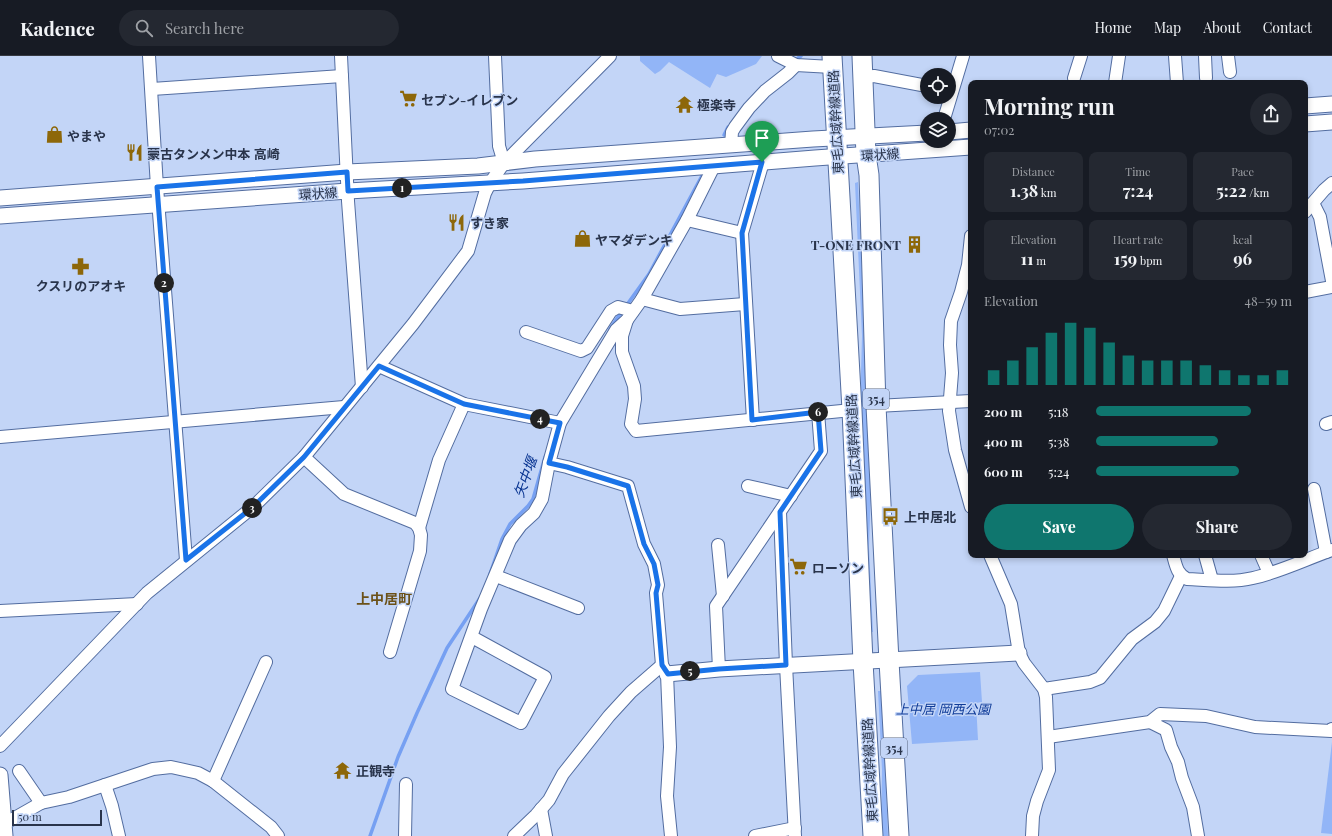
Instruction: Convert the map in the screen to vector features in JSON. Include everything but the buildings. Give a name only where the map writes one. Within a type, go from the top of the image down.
[{"type":"highway","name":"東毛広域幹線道路","points":[[862,56],[866,146],[869,175],[876,406],[899,836]]},
{"type":"highway","name":"東毛広域幹線道路","points":[[832,62],[852,410],[863,662],[873,836]]},
{"type":"street","points":[[149,56],[158,204],[186,560]]},
{"type":"street","points":[[340,56],[362,387]]},
{"type":"street","points":[[495,56],[499,146],[504,163]]},
{"type":"street","points":[[0,746],[147,593],[253,507],[304,457],[379,366],[468,251],[483,200],[490,183],[504,163],[610,56]]},
{"type":"street","points":[[778,56],[796,64],[832,62]]},
{"type":"street","points":[[956,76],[963,56]]},
{"type":"street","points":[[1074,78],[1081,56]]},
{"type":"street","points":[[1115,80],[1119,56]]},
{"type":"street","points":[[1175,56],[1177,80]]},
{"type":"street","points":[[1205,56],[1206,78]]},
{"type":"street","points":[[1228,56],[1230,72]]},
{"type":"street","points":[[731,145],[734,127],[749,108],[765,91],[788,73],[796,64]]},
{"type":"street","points":[[152,89],[342,76]]},
{"type":"street","points":[[863,77],[874,76],[920,85]]},
{"type":"street","points":[[1308,106],[1332,104]]},
{"type":"street","points":[[1308,124],[1332,122]]},
{"type":"street","points":[[956,131],[968,130]]},
{"type":"street","name":"環状線","points":[[866,146],[920,134]]},
{"type":"street","name":"環状線","points":[[0,198],[347,172],[478,166],[535,159],[731,145],[968,147]]},
{"type":"street","name":"環状線","points":[[0,216],[348,191],[490,183],[714,166],[762,162],[837,147]]},
{"type":"street","points":[[752,420],[742,233],[762,162]]},
{"type":"street","points":[[472,637],[545,677],[521,723],[452,689],[472,637],[510,540],[534,513],[542,499],[556,422],[627,312],[642,299],[687,220],[714,166]]},
{"type":"street","points":[[1308,209],[1332,183]]},
{"type":"street","points":[[1313,203],[1320,217],[1332,281]]},
{"type":"street","points":[[687,220],[742,233]]},
{"type":"street","points":[[968,265],[951,321],[950,345],[952,373],[949,411],[955,450],[968,488]]},
{"type":"street","points":[[1308,291],[1332,287]]},
{"type":"street","points":[[642,299],[680,310],[745,304]]},
{"type":"street","points":[[526,332],[581,351],[587,348],[611,311],[627,312]]},
{"type":"street","points":[[627,312],[622,336],[622,352],[634,386],[635,399],[631,424],[636,431],[818,412],[852,410]]},
{"type":"street","points":[[379,366],[464,404],[556,422]]},
{"type":"street","points":[[876,406],[968,401]]},
{"type":"street","points":[[390,652],[420,551],[421,544],[419,528],[439,460],[464,404]]},
{"type":"street","points":[[0,438],[344,407]]},
{"type":"street","points":[[719,669],[716,606],[821,451],[818,412]]},
{"type":"street","points":[[304,457],[344,494],[415,523],[419,528]]},
{"type":"street","points":[[549,463],[628,486],[644,544],[654,564],[658,585],[656,593],[665,669],[670,747],[667,796],[671,836]]},
{"type":"street","points":[[748,486],[791,496]]},
{"type":"street","points":[[1308,556],[1329,551],[1314,489]]},
{"type":"street","points":[[755,836],[795,832],[780,512]]},
{"type":"street","points":[[718,545],[723,596]]},
{"type":"street","points":[[991,558],[1011,604],[1019,653],[1024,663],[1044,689],[1046,696],[1049,770],[1033,816],[1032,836]]},
{"type":"street","points":[[1174,558],[1177,570],[1181,576],[1187,579],[1231,581],[1252,578],[1269,573],[1302,558]]},
{"type":"street","points":[[1206,558],[1212,580]]},
{"type":"street","points":[[1262,558],[1269,573]]},
{"type":"street","points":[[496,576],[578,608]]},
{"type":"street","points":[[1044,689],[1090,682],[1100,678],[1132,638],[1155,622],[1164,610],[1181,576]]},
{"type":"street","points":[[0,612],[137,604]]},
{"type":"street","points":[[514,836],[549,800],[563,774],[609,716],[631,692],[665,669],[719,669],[1019,653]]},
{"type":"street","points":[[213,781],[266,662]]},
{"type":"street","points":[[1048,737],[1150,722],[1160,714],[1206,716],[1255,727],[1331,731],[1332,729]]},
{"type":"street","points":[[1150,722],[1166,730],[1193,807],[1198,836]]},
{"type":"street","points":[[4,830],[41,803],[69,797],[153,769],[171,767],[198,773],[213,781],[271,827],[278,836]]},
{"type":"street","points":[[19,771],[41,803]]},
{"type":"street","points":[[0,775],[4,830]]},
{"type":"street","points":[[405,836],[406,784]]},
{"type":"street","points":[[105,785],[119,836]]},
{"type":"street","points":[[541,809],[546,836]]},
{"type":"green space","points":[[640,56],[762,56],[756,64],[726,77],[717,74],[710,88],[669,62],[655,74],[640,61]]},
{"type":"green space","points":[[858,182],[871,487],[869,547],[873,632],[870,632],[860,408],[862,336],[855,183]]},
{"type":"green space","name":"上中居 岡西公園","points":[[980,672],[982,702],[976,703],[978,740],[912,744],[907,686],[918,675]]},
{"type":"green space","points":[[878,691],[882,691],[888,836],[881,836],[882,770]]},
{"type":"green space","points":[[1332,742],[1332,834],[1321,833]]},
{"type":"waterway","name":"矢中堰","points":[[724,135],[728,127]]},
{"type":"waterway","name":"矢中堰","points":[[626,306],[649,274],[704,172]]},
{"type":"waterway","name":"矢中堰","points":[[610,329],[622,311]]},
{"type":"waterway","name":"矢中堰","points":[[490,574],[502,539],[510,524],[533,499],[545,457]]},
{"type":"waterway","name":"矢中堰","points":[[370,836],[398,757],[447,648],[480,598]]},
{"type":"place","name":"セブン-イレブン","points":[[408,99]]},
{"type":"place","name":"極楽寺","points":[[684,104]]},
{"type":"place","name":"やまや","points":[[54,135]]},
{"type":"place","name":"蒙古タンメン中本 高崎","points":[[134,153]]},
{"type":"place","name":"すき家","points":[[457,222]]},
{"type":"place","name":"ヤマダデンキ","points":[[582,239]]},
{"type":"place","name":"T-ONE FRONT","points":[[914,244]]},
{"type":"place","name":"クスリのアオキ","points":[[81,266]]},
{"type":"place","name":"上中居北","points":[[891,516]]},
{"type":"place","name":"ローソン","points":[[799,567]]},
{"type":"place","name":"正観寺","points":[[343,770]]},
{"type":"district","name":"上中居町","points":[[384,598]]},
{"type":"route","points":[[762,162],[742,233],[752,420],[818,412],[821,451],[780,512],[786,665],[668,674],[662,665],[656,593],[658,585],[654,564],[644,544],[628,486],[549,463],[560,423],[464,404],[379,366],[304,457],[253,507],[186,560],[157,187],[347,172],[348,191],[523,181],[762,162]]}]
